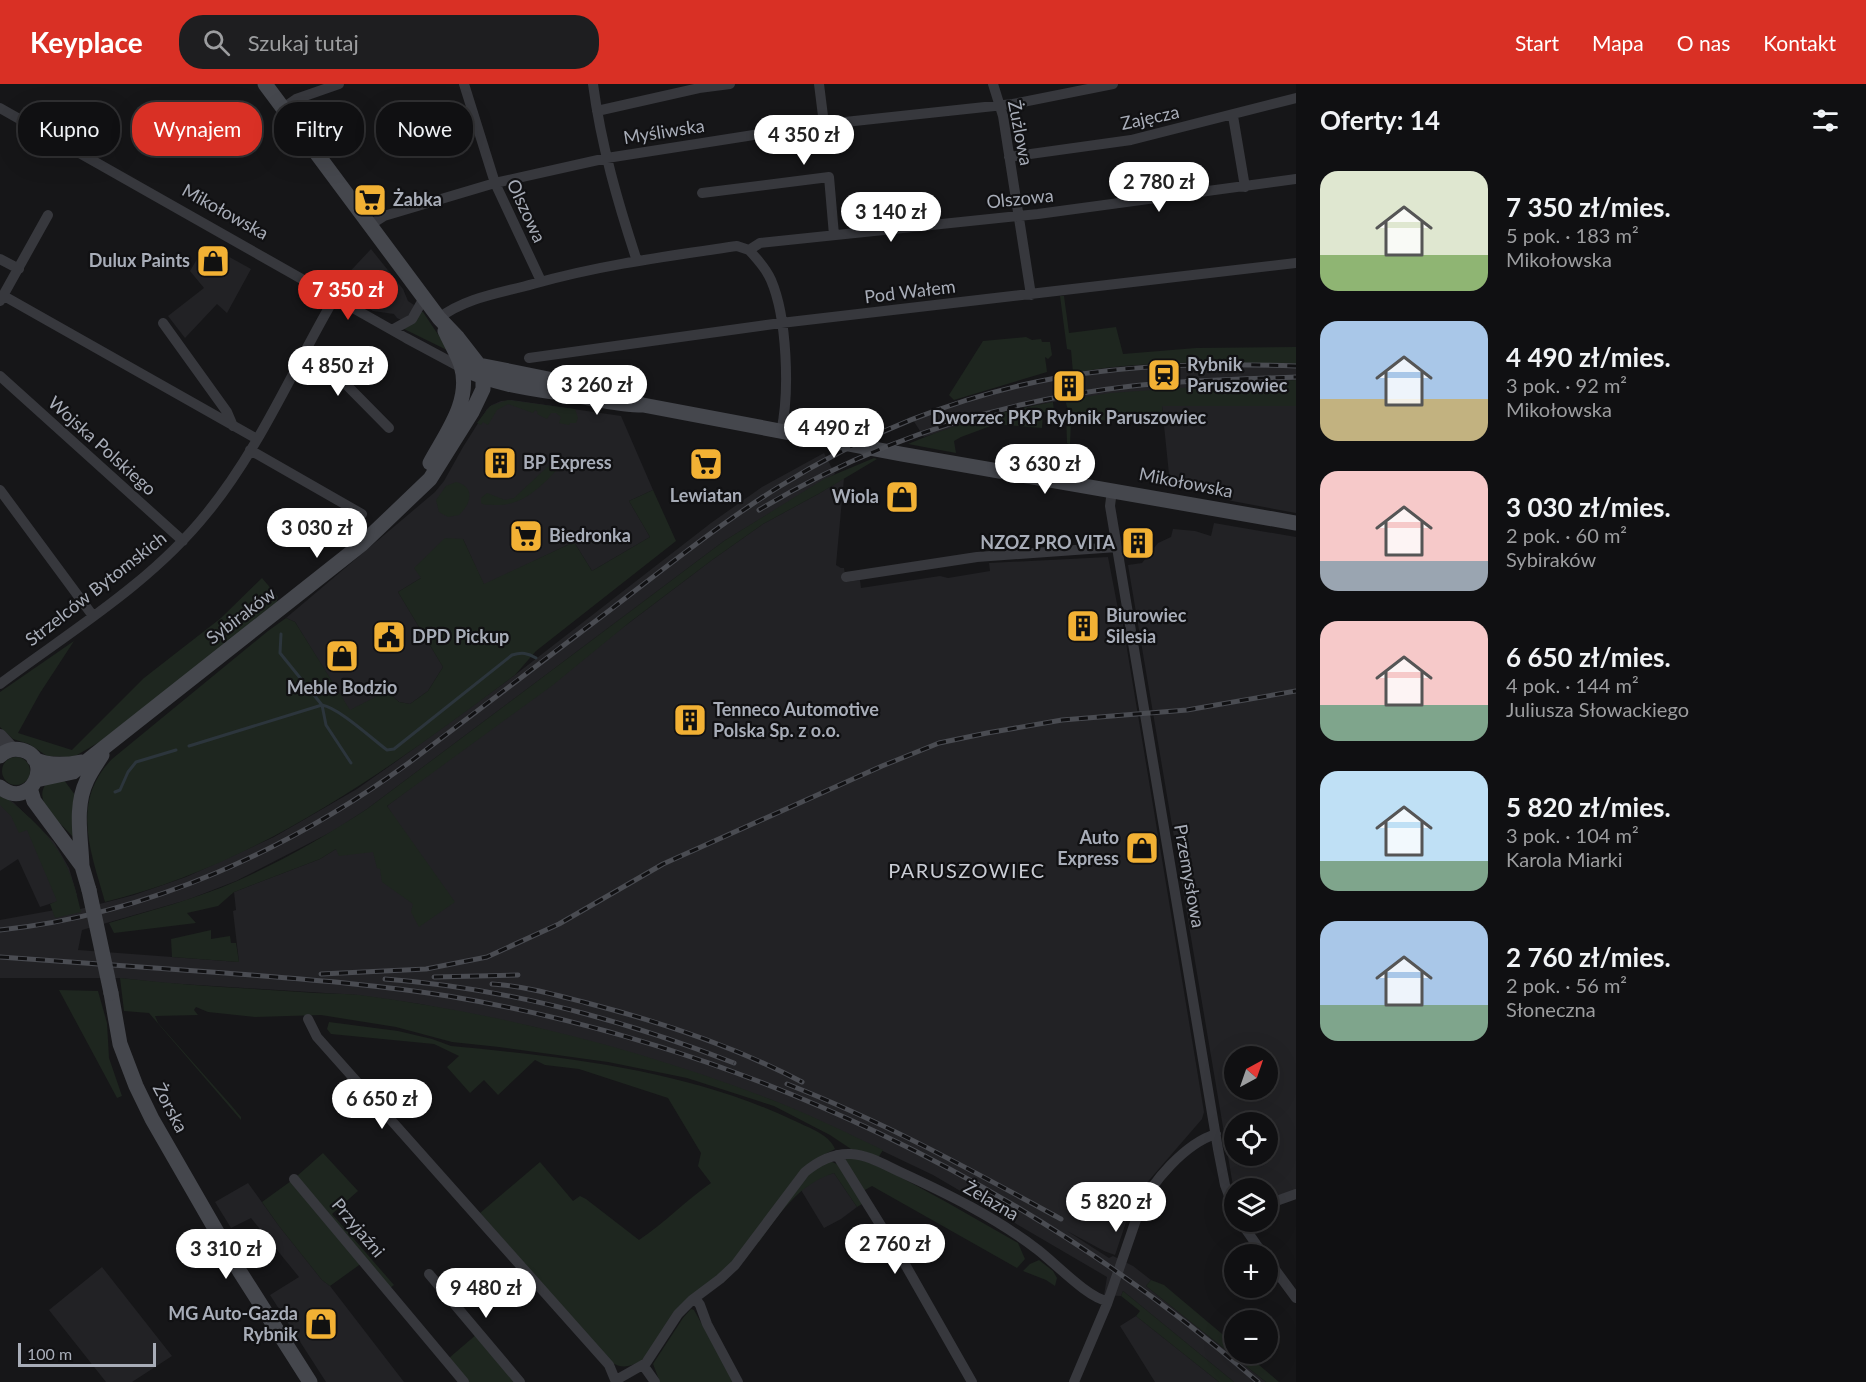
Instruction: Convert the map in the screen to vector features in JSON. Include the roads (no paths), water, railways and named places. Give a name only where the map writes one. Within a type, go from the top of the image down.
[{"type":"main road","points":[[265,84],[278,102]]},
{"type":"main road","points":[[319,156],[439,318],[458,338],[481,372]]},
{"type":"main road","points":[[439,318],[462,368]]},
{"type":"main road","name":"Mikołowska","points":[[462,368],[481,372],[507,385],[622,405],[643,405],[781,432],[1296,523]]},
{"type":"main road","name":"Sybiraków","points":[[411,497],[458,412],[462,400],[462,368]]},
{"type":"main road","name":"Sybiraków","points":[[2,789],[21,793],[33,784],[73,772],[387,523],[430,479],[452,445],[483,389],[481,372]]},
{"type":"main road","points":[[82,866],[78,822],[81,799],[88,778],[108,746]]},
{"type":"main road","name":"Sybiraków","points":[[6,753],[26,752],[34,759],[45,763],[65,764],[89,760]]},
{"type":"main road","points":[[33,784],[38,769],[34,759]]},
{"type":"main road","name":"Żorska","points":[[33,784],[32,798],[82,866],[111,993],[120,1044],[132,1077],[148,1111],[240,1272],[310,1382]]},
{"type":"main road","name":"Żorska","points":[[2,789],[54,829]]},
{"type":"street","points":[[292,102],[339,84]]},
{"type":"street","name":"Olszowa","points":[[464,84],[495,183],[541,281]]},
{"type":"street","points":[[593,84],[613,187],[637,261]]},
{"type":"street","points":[[597,111],[699,88],[730,84]]},
{"type":"street","points":[[819,84],[824,124]]},
{"type":"street","name":"Żużlowa","points":[[993,84],[1009,157],[1031,295]]},
{"type":"street","name":"Myśliwska","points":[[370,225],[384,216],[495,183],[607,158],[824,124],[999,105],[1113,84]]},
{"type":"street","name":"Zajęcza","points":[[1009,157],[1131,140],[1233,116],[1296,98]]},
{"type":"street","name":"Mikołowska","points":[[0,108],[462,368]]},
{"type":"street","points":[[1233,116],[1245,187]]},
{"type":"street","points":[[702,193],[829,177],[834,235]]},
{"type":"street","name":"Olszowa","points":[[439,318],[454,308],[493,293],[637,261],[737,246],[749,250],[760,243],[1018,216],[1296,179]]},
{"type":"street","points":[[48,215],[2,298],[257,439]]},
{"type":"street","points":[[749,250],[771,280],[781,324],[784,353],[781,432]]},
{"type":"street","points":[[0,259],[19,269]]},
{"type":"street","name":"Pod Wałem","points":[[529,358],[781,324],[1296,263]]},
{"type":"street","name":"Strzelców Bytomskich","points":[[0,684],[93,616],[183,541],[217,500],[257,439],[335,297]]},
{"type":"street","points":[[392,330],[412,319],[424,298]]},
{"type":"street","points":[[163,323],[227,412],[233,426]]},
{"type":"street","points":[[308,346],[389,428]]},
{"type":"street","name":"Wojska Polskiego","points":[[0,376],[183,541]]},
{"type":"street","points":[[250,450],[362,514]]},
{"type":"street","points":[[0,490],[93,616]]},
{"type":"street","name":"Przemysłowa","points":[[1112,490],[1110,506],[1224,1179]]},
{"type":"street","points":[[846,577],[977,557],[1117,547]]},
{"type":"street","points":[[0,736],[6,753]]},
{"type":"street","points":[[308,1019],[316,1037],[603,1359],[616,1381],[643,1365],[652,1356],[673,1322],[694,1298],[735,1265],[805,1172],[813,1165],[840,1155],[972,1382]]},
{"type":"street","points":[[1074,1382],[1108,1301],[1146,1196],[1157,1181],[1195,1143],[1216,1134]]},
{"type":"street","name":"Żelazna","points":[[840,1155],[858,1155],[869,1158],[926,1184],[1033,1246],[1093,1296],[1108,1301]]},
{"type":"street","name":"Przyjaźni","points":[[294,1179],[464,1382]]},
{"type":"street","points":[[1278,1200],[1296,1194]]},
{"type":"street","points":[[429,1274],[520,1382]]},
{"type":"street","points":[[1278,1274],[1296,1299]]},
{"type":"street","points":[[694,1298],[700,1305],[707,1324],[738,1382]]},
{"type":"street","points":[[643,1365],[655,1382]]},
{"type":"waterway","points":[[281,634],[280,653],[322,705],[326,725],[351,763]]},
{"type":"waterway","points":[[189,746],[322,705],[346,717],[387,750],[394,749],[512,655],[525,654],[536,658]]},
{"type":"waterway","points":[[115,792],[120,790],[128,772],[136,762],[176,750]]},
{"type":"railway","points":[[0,930],[56,922],[164,893],[267,850],[316,823],[364,794],[410,762],[735,516],[809,469],[876,435],[982,395],[1086,373],[1145,367],[1296,366]]},
{"type":"railway","points":[[759,510],[802,485],[892,444],[938,428],[1034,402],[1132,386],[1296,377]]},
{"type":"railway","points":[[321,974],[426,969],[487,957],[559,924],[663,864],[882,766],[939,743],[1062,720],[1187,710],[1296,691]]},
{"type":"railway","points":[[0,957],[281,977],[420,992],[559,1019],[668,1050],[775,1088],[880,1134],[981,1186],[1078,1245],[1170,1311],[1258,1382]]},
{"type":"railway","points":[[434,977],[518,975]]},
{"type":"railway","points":[[385,979],[474,990],[563,1008],[606,1019],[734,1063]]},
{"type":"railway","points":[[492,984],[552,994],[670,1027],[724,1046],[802,1082]]},
{"type":"railway","points":[[787,1084],[892,1130],[1061,1219]]},
{"type":"place","name":"Żabka","points":[[370,200]]},
{"type":"place","name":"Dulux Paints","points":[[213,261]]},
{"type":"place","name":"Rybnik Paruszowiec","points":[[1164,375]]},
{"type":"place","name":"Dworzec PKP Rybnik Paruszowiec","points":[[1069,386]]},
{"type":"place","name":"BP Express","points":[[500,463]]},
{"type":"place","name":"Lewiatan","points":[[706,464]]},
{"type":"place","name":"Wiola","points":[[902,497]]},
{"type":"place","name":"Biedronka","points":[[526,536]]},
{"type":"place","name":"NZOZ PRO VITA","points":[[1138,543]]},
{"type":"place","name":"Biurowiec Silesia","points":[[1083,626]]},
{"type":"place","name":"DPD Pickup","points":[[389,637]]},
{"type":"place","name":"Meble Bodzio","points":[[342,656]]},
{"type":"place","name":"Tenneco Automotive Polska Sp. z o.o.","points":[[690,720]]},
{"type":"place","name":"Auto Express","points":[[1142,848]]},
{"type":"place","name":"MG Auto-Gazda Rybnik","points":[[321,1324]]},
{"type":"district","name":"PARUSZOWIEC","points":[[967,871]]}]
